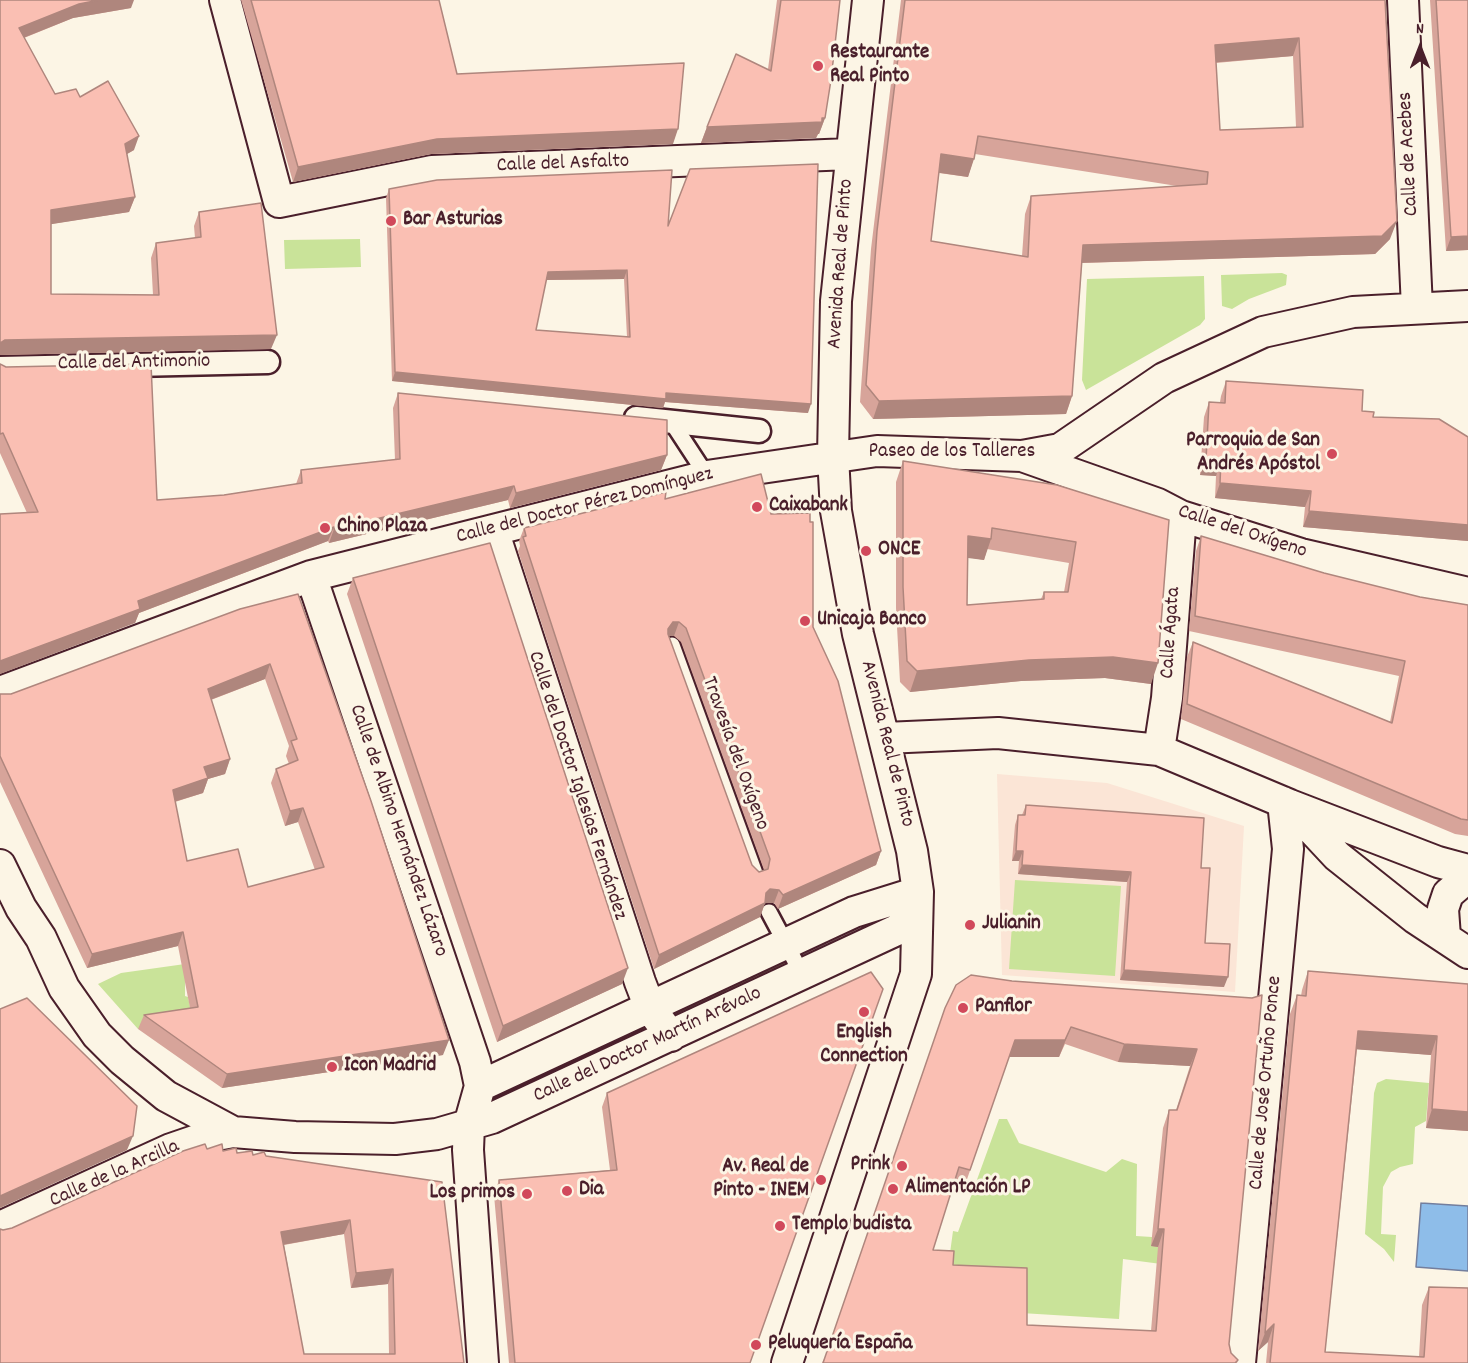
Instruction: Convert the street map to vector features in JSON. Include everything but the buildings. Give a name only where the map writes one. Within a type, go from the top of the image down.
[{"type":"street","name":"Calle del Asfalto","points":[[225,0],[279,201],[432,171],[850,154]]},
{"type":"street","name":"Avenida Real de Pinto","points":[[787,1363],[916,974],[918,892],[912,851],[858,634],[836,511],[833,456],[836,301],[868,0]]},
{"type":"street","name":"Calle de Acebes","points":[[1403,0],[1417,308]]},
{"type":"street","name":"Paseo de los Talleres","points":[[833,456],[877,451],[1022,456],[1060,449],[1164,378],[1263,332],[1353,312],[1468,306]]},
{"type":"street","name":"Calle del Antimonio","points":[[0,368],[268,362]]},
{"type":"street","points":[[613,415],[759,431]]},
{"type":"street","name":"Calle del Doctor Pérez Domínguez","points":[[0,692],[310,576],[706,476],[833,456]]},
{"type":"street","name":"Calle del Oxígeno","points":[[1022,456],[1158,504],[1181,516],[1301,554],[1468,593]]},
{"type":"street","name":"Calle Ágata","points":[[1159,750],[1167,698],[1181,516]]},
{"type":"street","name":"Calle del Doctor Iglesias Fernández","points":[[493,530],[650,1008],[671,1036]]},
{"type":"street","name":"Calle de Albino Hernández Lázaro","points":[[310,576],[475,1062],[480,1086]]},
{"type":"street","points":[[885,738],[998,734],[1159,750],[1286,804],[1438,862],[1468,870]]},
{"type":"street","points":[[1286,804],[1337,856],[1415,918],[1456,945]]},
{"type":"street","name":"Calle de José Ortuño Ponce","points":[[1240,1363],[1288,849],[1286,804]]},
{"type":"street","name":"Calle del Doctor Martín Arévalo","points":[[0,865],[21,908],[41,938],[64,988],[97,1035],[122,1060],[166,1096],[233,1132],[395,1139],[437,1134],[492,1118],[901,928],[918,892]]},
{"type":"street","points":[[1456,945],[1443,909],[1448,894],[1468,878]]},
{"type":"street","name":"Calle del Doctor Martín Arévalo","points":[[480,1086],[854,912],[918,892]]},
{"type":"street","points":[[480,1086],[469,1125],[483,1363]]},
{"type":"street","name":"Calle de la Arcilla","points":[[0,1227],[171,1149],[206,1137],[233,1132]]},
{"type":"lane","points":[[671,421],[706,476]]},
{"type":"lane","name":"Travesía del Oxígeno","points":[[672,645],[756,876]]},
{"type":"lane","points":[[770,912],[795,961],[797,977]]},
{"type":"shaded area","points":[[997,774],[1107,783],[1244,826],[1235,992],[1002,975]]},
{"type":"green space","points":[[360,239],[361,267],[285,269],[284,240]]},
{"type":"green space","points":[[1282,273],[1287,275],[1286,285],[1249,299],[1232,309],[1222,306],[1221,275]]},
{"type":"green space","points":[[1204,276],[1205,319],[1200,325],[1086,390],[1082,380],[1087,279]]},
{"type":"green space","points":[[1015,880],[1121,886],[1115,976],[1009,969]]},
{"type":"green space","points":[[781,959],[786,963],[786,969],[679,1022],[668,1011]]},
{"type":"green space","points":[[185,964],[185,996],[188,997],[193,1021],[138,1029],[98,984],[121,973]]},
{"type":"green space","points":[[646,1022],[651,1033],[558,1078],[551,1063]]},
{"type":"green space","points":[[1386,1079],[1429,1083],[1426,1121],[1415,1127],[1413,1164],[1391,1172],[1383,1187],[1381,1234],[1396,1235],[1394,1262],[1384,1249],[1365,1234],[1374,1093],[1377,1083]]},
{"type":"green space","points":[[999,1119],[1007,1119],[1019,1143],[1106,1172],[1122,1159],[1137,1164],[1136,1236],[1152,1237],[1152,1246],[1170,1247],[1169,1265],[1123,1259],[1119,1319],[1021,1313],[948,1268],[953,1231],[958,1232]]},
{"type":"water","points":[[1421,1203],[1468,1206],[1468,1271],[1416,1267]]},
{"type":"place","name":"Restaurante Real Pinto","points":[[818,66]]},
{"type":"place","name":"Bar Asturias","points":[[391,221]]},
{"type":"place","name":"Parroquia de San Andrés Apóstol","points":[[1332,454]]},
{"type":"place","name":"Caixabank","points":[[757,507]]},
{"type":"place","name":"Chino Plaza","points":[[325,528]]},
{"type":"place","name":"ONCE","points":[[866,551]]},
{"type":"place","name":"Unicaja Banco","points":[[805,621]]},
{"type":"place","name":"Julianin","points":[[970,925]]},
{"type":"place","name":"Panflor","points":[[963,1008]]},
{"type":"place","name":"English Connection","points":[[864,1012]]},
{"type":"place","name":"Icon Madrid","points":[[332,1067]]},
{"type":"place","name":"Prink","points":[[902,1166]]},
{"type":"place","name":"Av. Real de Pinto - INEM","points":[[821,1180]]},
{"type":"place","name":"Alimentación LP","points":[[893,1189]]},
{"type":"place","name":"Dia","points":[[567,1191]]},
{"type":"place","name":"Los primos","points":[[527,1194]]},
{"type":"place","name":"Templo budista","points":[[780,1226]]},
{"type":"place","name":"Peluquería España","points":[[756,1345]]}]
